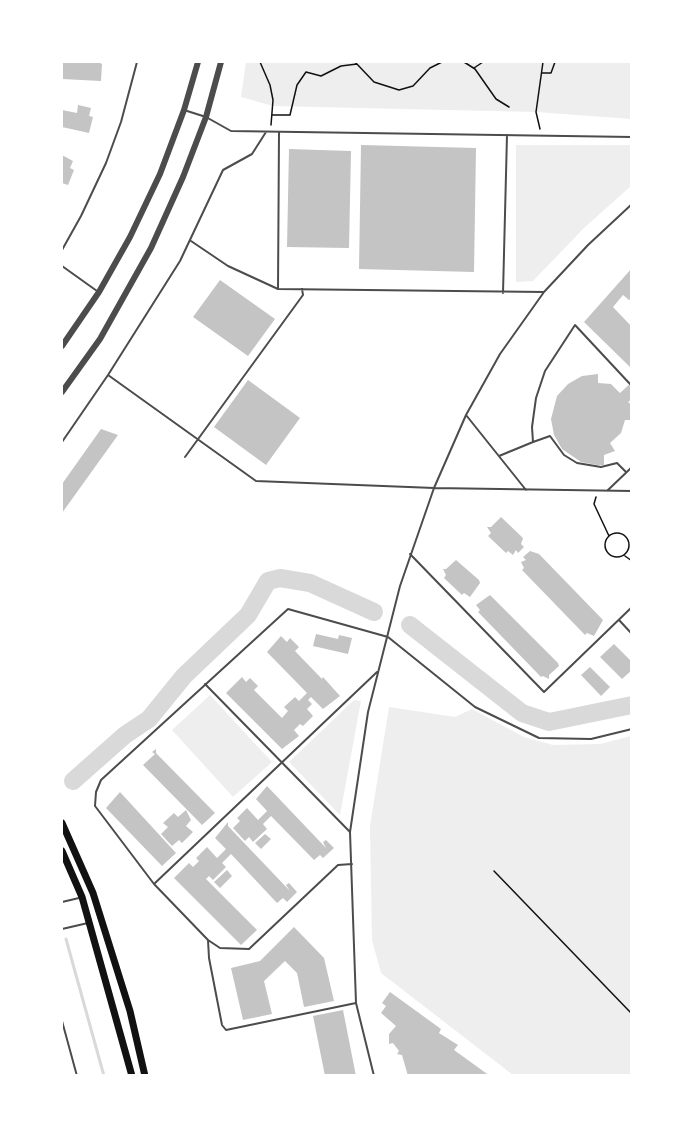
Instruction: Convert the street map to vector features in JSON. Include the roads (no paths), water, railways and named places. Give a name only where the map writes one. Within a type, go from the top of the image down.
[{"type":"main road","points":[[62,823],[93,893],[130,1011],[145,1076]]},
{"type":"main road","points":[[62,851],[90,922],[132,1076]]},
{"type":"street","points":[[62,346],[99,292],[130,237],[155,185],[184,110],[198,62]]},
{"type":"street","points":[[62,392],[100,339],[151,248],[183,177],[206,117],[221,62]]},
{"type":"lane","points":[[62,250],[106,163],[121,122],[137,62]]},
{"type":"lane","points":[[184,110],[206,117],[231,131],[632,137]]},
{"type":"lane","points":[[62,442],[108,375],[191,241],[223,170],[252,154],[266,132]]},
{"type":"lane","points":[[278,289],[279,132]]},
{"type":"lane","points":[[503,293],[507,135]]},
{"type":"lane","points":[[374,1076],[356,1003],[350,832],[368,712],[410,554],[434,488],[466,415],[500,354],[544,292],[588,245],[632,204]]},
{"type":"lane","points":[[191,241],[228,266],[278,289],[544,292]]},
{"type":"lane","points":[[62,266],[99,292]]},
{"type":"lane","points":[[185,457],[303,295],[302,289]]},
{"type":"lane","points":[[533,442],[533,412],[540,383],[554,354],[575,326],[630,384]]},
{"type":"lane","points":[[108,375],[256,481],[434,488],[632,491]]},
{"type":"lane","points":[[466,415],[526,490]]},
{"type":"lane","points":[[499,456],[550,436],[564,455],[577,463],[601,467],[617,463],[626,472]]},
{"type":"lane","points":[[607,490],[632,467]]},
{"type":"lane","points":[[410,554],[544,692],[632,607]]},
{"type":"lane","points":[[352,864],[338,865],[249,949],[220,948],[208,940],[154,884],[96,806],[96,792],[101,780],[288,609],[388,637],[475,707],[539,738],[591,739],[632,729]]},
{"type":"lane","points":[[618,620],[632,634]]},
{"type":"lane","points":[[154,884],[377,672]]},
{"type":"lane","points":[[205,684],[350,832]]},
{"type":"lane","points":[[62,902],[82,897]]},
{"type":"lane","points":[[62,929],[90,922]]},
{"type":"lane","points":[[208,940],[208,958],[222,1025],[226,1030],[356,1003]]},
{"type":"lane","points":[[62,1021],[77,1076]]},
{"type":"waterway","points":[[73,781],[125,735],[149,719],[184,676],[248,615],[268,581],[280,578],[310,583],[374,612]]},
{"type":"waterway","points":[[410,625],[522,713],[549,722],[632,705]]},
{"type":"waterway","points":[[66,939],[104,1076]]}]
